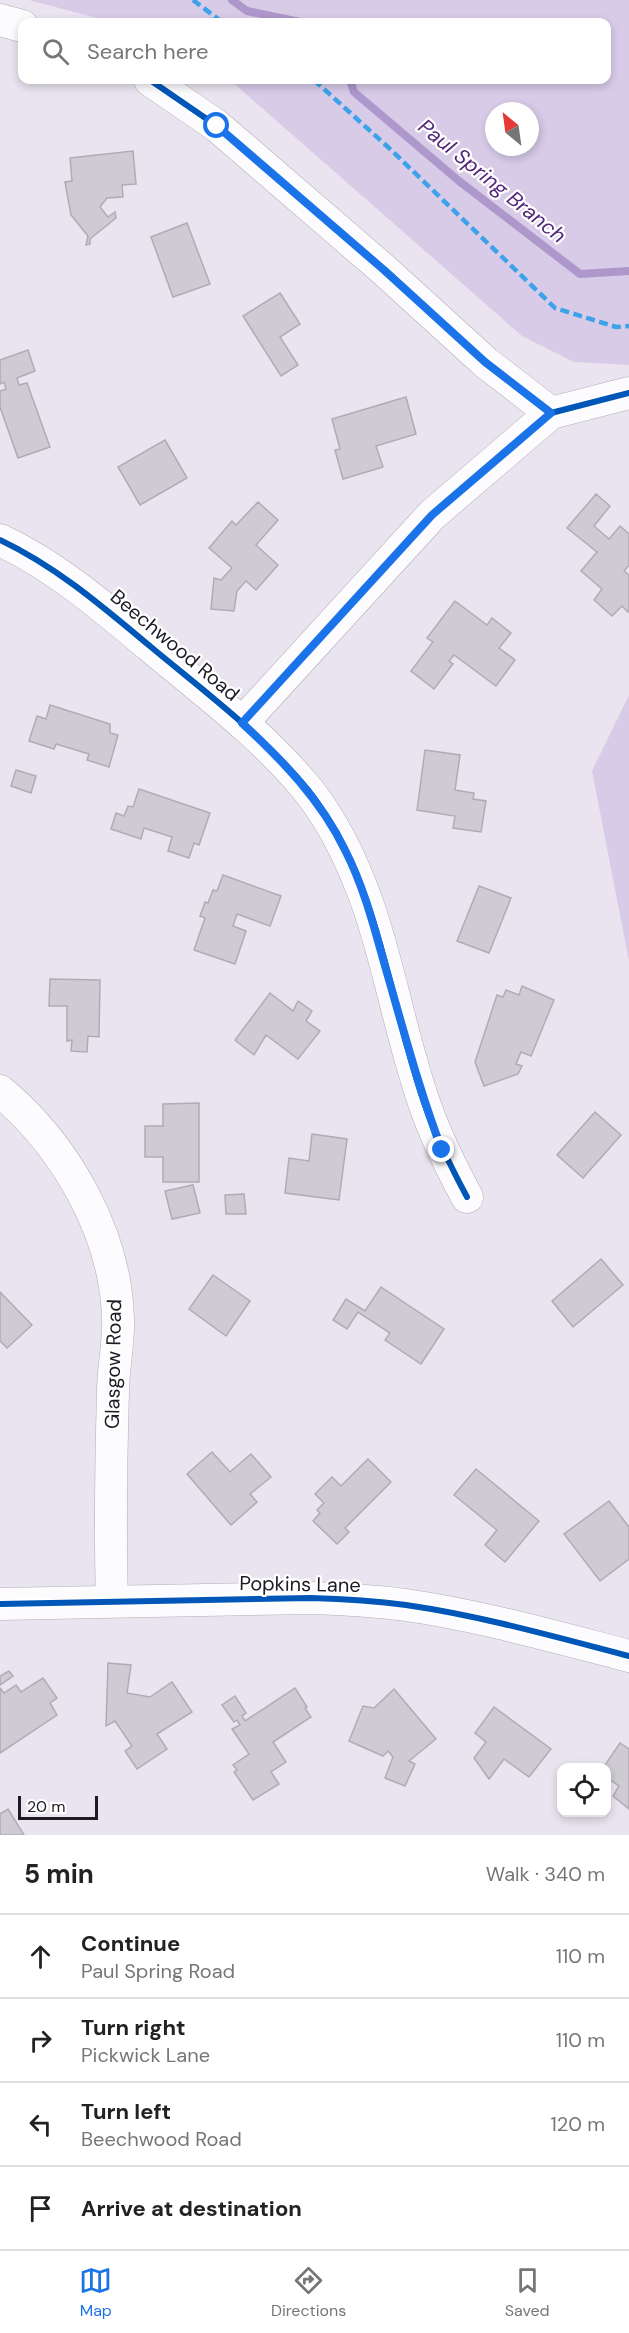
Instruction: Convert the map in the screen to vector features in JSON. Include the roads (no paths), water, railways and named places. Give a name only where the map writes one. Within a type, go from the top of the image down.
[{"type":"street","points":[[0,20],[18,25]]},
{"type":"street","points":[[156,84],[217,126],[384,270],[485,362],[551,413]]},
{"type":"street","points":[[242,723],[432,515],[551,413],[629,393]]},
{"type":"street","name":"Beechwood Road","points":[[0,540],[49,566],[79,588],[242,723],[274,752],[308,790],[345,849],[367,903],[426,1109],[442,1150],[467,1197]]},
{"type":"street","name":"Glasgow Road","points":[[0,1091],[34,1123],[52,1144],[82,1192],[99,1228],[110,1261],[118,1321],[113,1389],[112,1601]]},
{"type":"street","name":"Popkins Lane","points":[[0,1604],[311,1598],[357,1600],[408,1606],[523,1628],[629,1656]]},
{"type":"waterway","name":"Paul Spring Branch","points":[[232,0],[247,11],[281,18]]},
{"type":"waterway","name":"Paul Spring Branch","points":[[351,84],[354,92],[459,181],[580,274],[629,271]]}]
